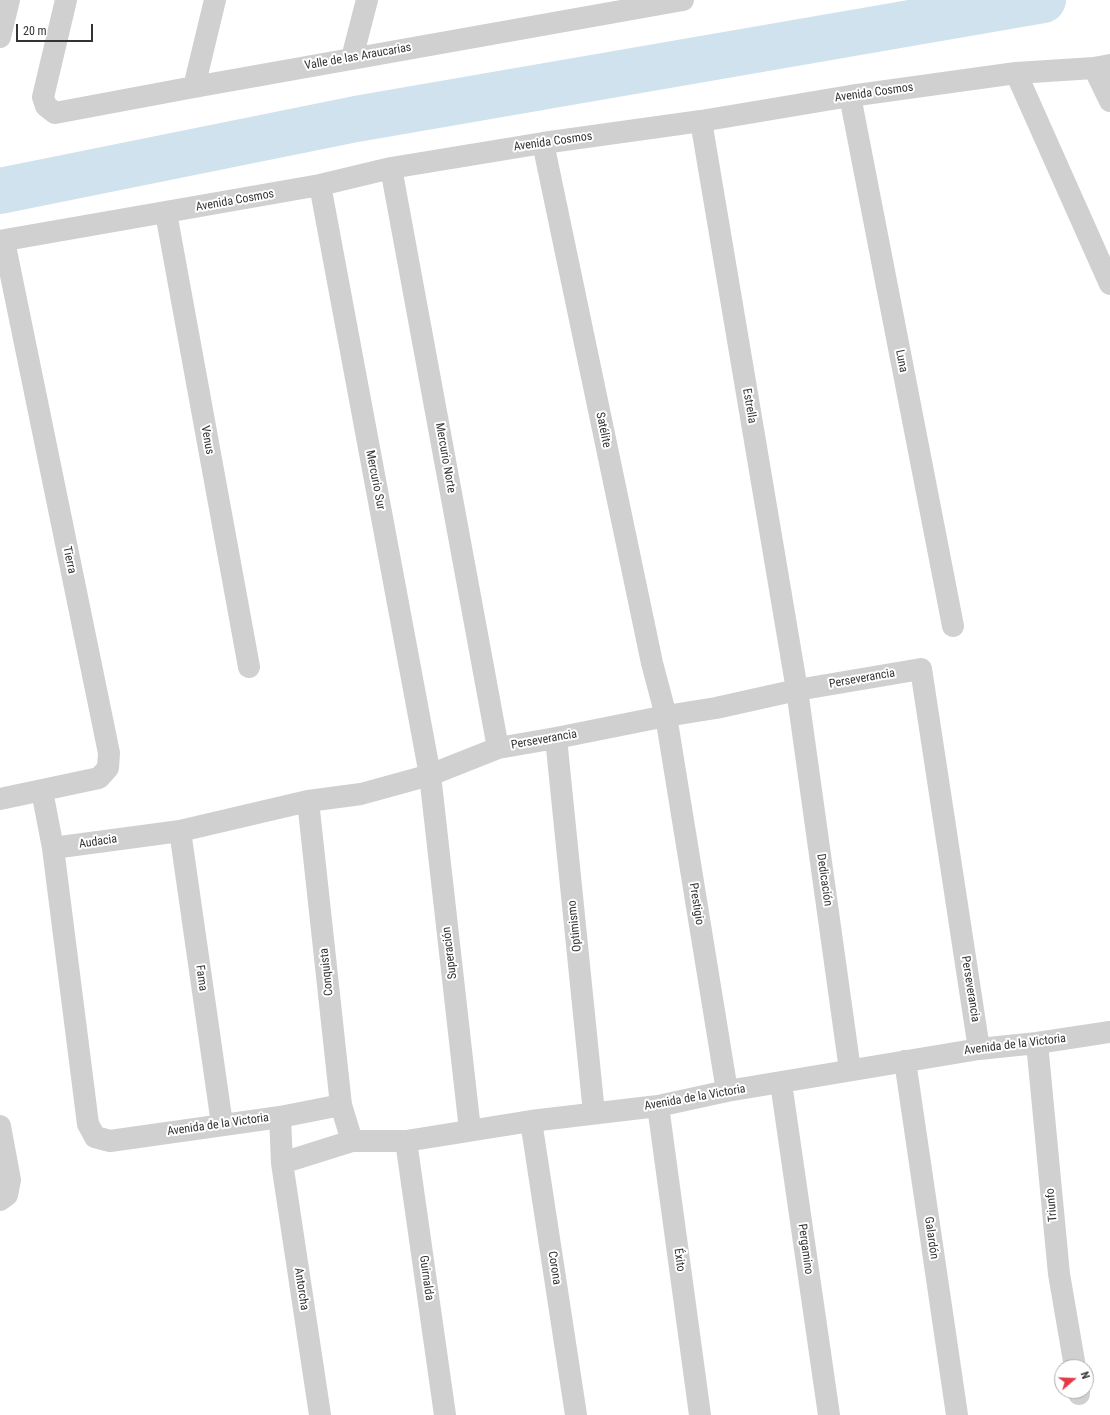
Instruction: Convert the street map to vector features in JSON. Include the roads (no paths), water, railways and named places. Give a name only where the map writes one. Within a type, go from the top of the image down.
[{"type":"street","points":[[0,37],[9,0]]},
{"type":"street","name":"Valle de las Araucarias","points":[[66,0],[43,97],[46,106],[55,113],[352,58],[683,0]]},
{"type":"street","points":[[194,87],[215,0]]},
{"type":"street","points":[[352,58],[367,0]]},
{"type":"street","points":[[1102,66],[1110,101]]},
{"type":"street","name":"Avenida Cosmos","points":[[2,241],[320,185],[392,168],[543,143],[701,121],[850,96],[1016,73],[1102,66]]},
{"type":"street","points":[[1016,73],[1110,284]]},
{"type":"street","name":"Luna","points":[[850,96],[953,626]]},
{"type":"street","name":"Estrella","points":[[701,121],[797,690]]},
{"type":"street","name":"Satélite","points":[[543,143],[652,663],[666,716]]},
{"type":"street","name":"Mercurio Norte","points":[[392,168],[498,748]]},
{"type":"street","name":"Mercurio Sur","points":[[320,185],[430,775]]},
{"type":"street","name":"Venus","points":[[166,213],[249,667]]},
{"type":"street","name":"Tierra","points":[[0,799],[99,778],[108,768],[109,753],[2,241]]},
{"type":"street","name":"Perseverancia","points":[[430,775],[498,748],[716,708],[797,690],[921,669],[978,1049]]},
{"type":"street","name":"Dedicación","points":[[797,690],[850,1070]]},
{"type":"street","name":"Prestigio","points":[[666,716],[726,1091]]},
{"type":"street","name":"Optimismo","points":[[556,738],[594,1113]]},
{"type":"street","name":"Audacia","points":[[53,848],[180,831],[308,801],[361,794],[430,775]]},
{"type":"street","name":"Superación","points":[[430,775],[470,1130]]},
{"type":"street","points":[[42,791],[53,848]]},
{"type":"street","name":"Conquista","points":[[308,801],[341,1106],[352,1141]]},
{"type":"street","name":"Fama","points":[[180,831],[222,1124]]},
{"type":"street","name":"Avenida de la Victoria","points":[[53,848],[88,1124],[95,1137],[110,1141],[280,1117],[341,1106]]},
{"type":"street","name":"Avenida de la Victoria","points":[[282,1163],[352,1141],[406,1140],[531,1121],[658,1106],[726,1091],[978,1049],[1037,1043],[1110,1032]]},
{"type":"street","name":"Triunfo","points":[[1037,1043],[1059,1274],[1073,1359]]},
{"type":"street","name":"Galardón","points":[[905,1061],[957,1415]]},
{"type":"street","name":"Pergamino","points":[[781,1083],[829,1415]]},
{"type":"street","name":"Éxito","points":[[658,1106],[700,1415]]},
{"type":"street","name":"Antorcha","points":[[280,1117],[282,1163],[320,1415]]},
{"type":"street","name":"Corona","points":[[531,1121],[576,1415]]},
{"type":"street","points":[[0,1126],[10,1180],[7,1195],[0,1200]]},
{"type":"street","name":"Guirnalda","points":[[406,1140],[445,1415]]},
{"type":"waterway","points":[[0,191],[356,119],[1043,0]]}]
